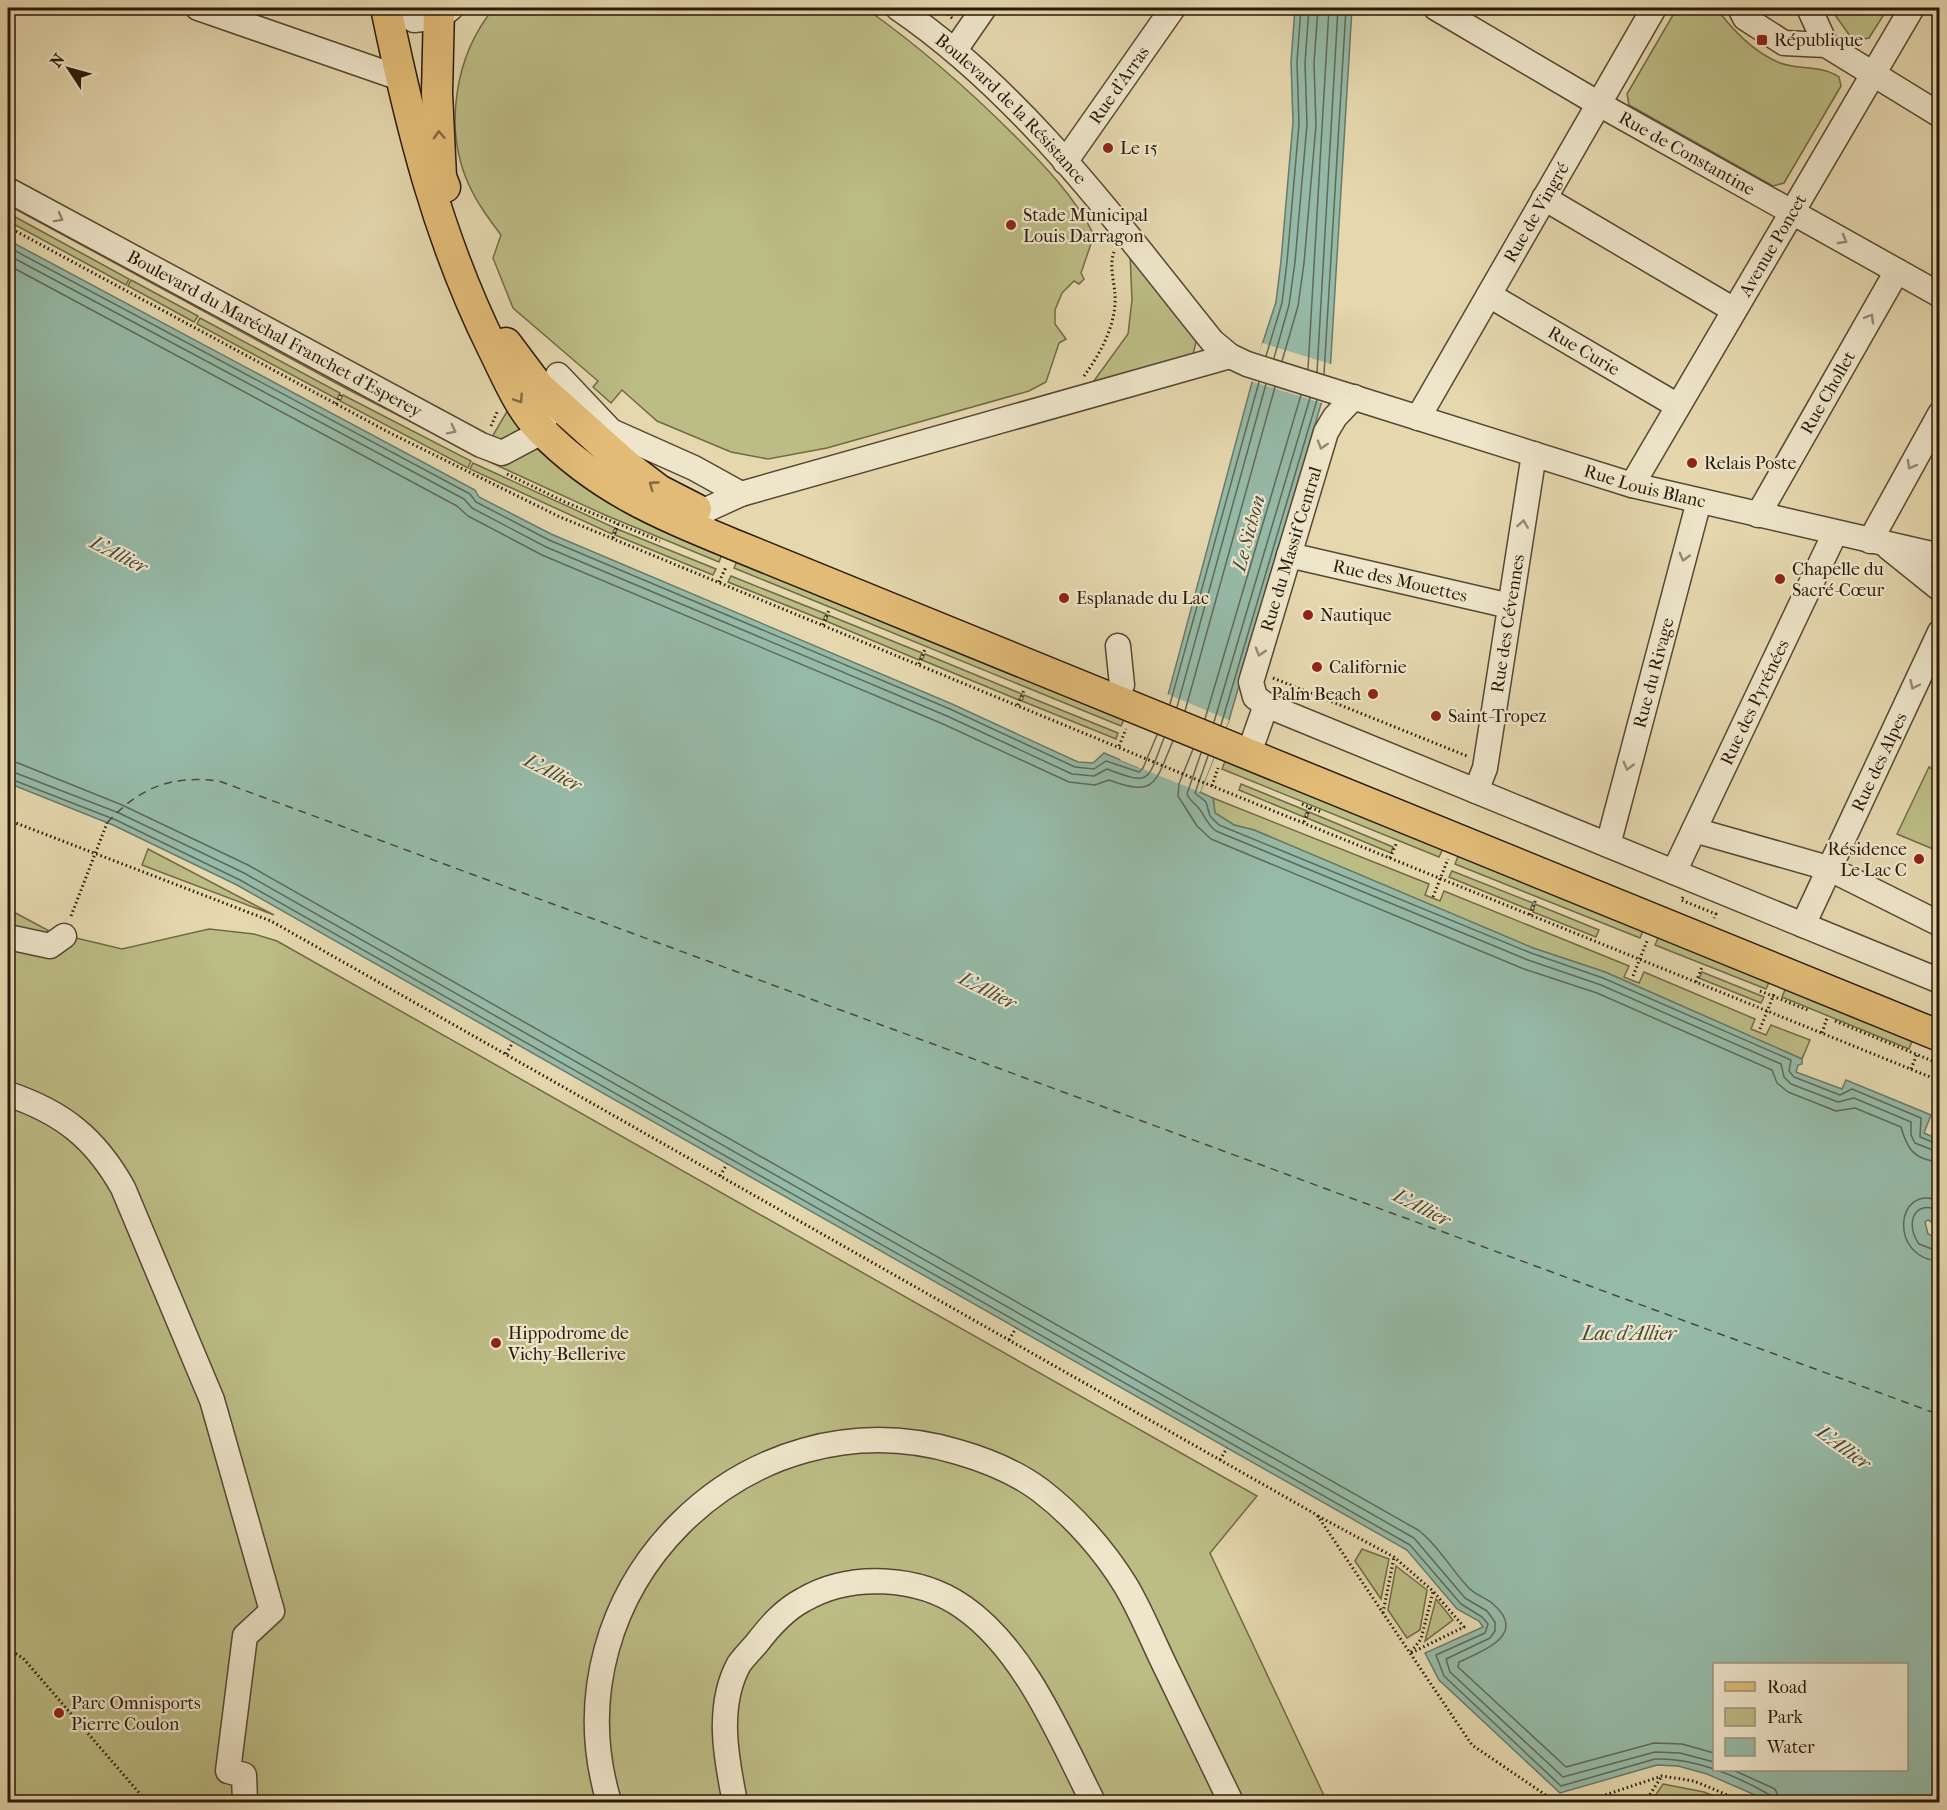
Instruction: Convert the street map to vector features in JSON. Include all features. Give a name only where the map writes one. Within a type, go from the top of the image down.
[{"type":"main road","points":[[386,8],[400,78],[427,184],[466,294],[516,397],[540,429],[607,486],[647,508],[1128,709],[1237,738],[1940,1019]]},
{"type":"main road","points":[[443,10],[437,93],[441,177],[479,289],[506,343],[520,365],[552,385],[634,471],[659,490],[704,513],[1128,709]]},
{"type":"main road","points":[[1237,738],[1940,1036]]},
{"type":"street","points":[[198,8],[400,78]]},
{"type":"street","points":[[396,8],[414,20],[443,10]]},
{"type":"street","name":"Boulevard de la Résistance","points":[[898,8],[955,50],[1065,162],[1212,341],[1239,360]]},
{"type":"street","points":[[955,50],[984,8]]},
{"type":"street","name":"Rue d'Arras","points":[[1065,162],[1173,8]]},
{"type":"street","name":"Rue de Constantine","points":[[1436,8],[1599,104],[1940,295]]},
{"type":"street","name":"Rue de Vingré","points":[[1418,418],[1654,8]]},
{"type":"street","points":[[1740,8],[1745,18],[1784,44],[1826,45],[1940,115]]},
{"type":"street","points":[[1809,8],[1826,45]]},
{"type":"street","name":"Avenue Poncet","points":[[1632,485],[1912,8]]},
{"type":"street","name":"Boulevard du Maréchal Franchet d'Esperey","points":[[8,190],[481,445],[502,453],[536,435],[540,429]]},
{"type":"street","points":[[1544,198],[1734,310]]},
{"type":"street","name":"Rue Chollet","points":[[1758,515],[1897,271]]},
{"type":"street","name":"Rue Curie","points":[[1488,295],[1678,406]]},
{"type":"street","points":[[704,513],[741,494],[1063,402],[1239,360]]},
{"type":"street","name":"Rue Louis Blanc","points":[[1239,360],[1632,485],[1940,556]]},
{"type":"street","points":[[540,429],[548,414],[552,385]]},
{"type":"street","points":[[552,385],[611,431],[694,468],[741,494]]},
{"type":"street","name":"Rue du Massif Central","points":[[1266,705],[1255,697],[1251,682],[1326,432],[1335,417],[1354,397]]},
{"type":"street","points":[[1940,414],[1877,543],[1940,589]]},
{"type":"street","name":"Rue des Cévennes","points":[[1476,791],[1485,768],[1534,454]]},
{"type":"street","name":"Rue du Rivage","points":[[1608,845],[1699,501]]},
{"type":"street","name":"Rue des Pyrénées","points":[[1674,872],[1835,533]]},
{"type":"street","name":"Rue des Mouettes","points":[[1289,555],[1510,606]]},
{"type":"street","name":"Rue des Alpes","points":[[1803,925],[1940,632]]},
{"type":"street","points":[[1118,646],[1128,709]]},
{"type":"street","points":[[1237,738],[1266,705],[1940,981]]},
{"type":"street","points":[[1694,830],[1828,868],[1940,924]]},
{"type":"street","points":[[8,937],[50,946],[64,936]]},
{"type":"street","points":[[8,1094],[37,1104],[63,1118],[109,1162],[123,1188],[213,1401],[272,1611],[245,1636],[228,1771],[244,1775],[245,1803]]},
{"type":"street","points":[[609,1803],[599,1747],[598,1699],[613,1624],[647,1560],[690,1511],[749,1472],[805,1449],[884,1439],[928,1443],[983,1459],[1039,1490],[1084,1530],[1126,1586],[1231,1803]]},
{"type":"street","points":[[735,1803],[724,1733],[728,1698],[739,1664],[774,1622],[803,1599],[842,1584],[870,1582],[911,1583],[945,1595],[983,1622],[1009,1652],[1053,1721],[1093,1803]]},
{"type":"path","points":[[8,227],[467,472],[613,538],[1212,786],[1940,1081]]},
{"type":"path","points":[[1063,402],[1094,363],[1111,327],[1116,297],[1112,259],[1122,230]]},
{"type":"path","points":[[124,290],[128,283]]},
{"type":"path","points":[[194,327],[197,320]]},
{"type":"path","points":[[333,385],[343,391],[336,404]]},
{"type":"path","points":[[505,473],[565,502],[661,541]]},
{"type":"path","points":[[613,538],[618,524]]},
{"type":"path","points":[[725,568],[736,572]]},
{"type":"path","points":[[823,625],[829,610],[839,614]]},
{"type":"path","points":[[919,664],[925,649],[936,654]]},
{"type":"path","points":[[1013,685],[1034,694]]},
{"type":"path","points":[[1018,705],[1024,690]]},
{"type":"path","points":[[1303,823],[1310,807]]},
{"type":"path","points":[[8,820],[271,921],[1220,1461],[1394,1557],[1433,1592],[1464,1627],[1410,1654]]},
{"type":"path","points":[[64,936],[107,823]]},
{"type":"path","points":[[1390,858],[1397,842]]},
{"type":"path","points":[[1530,915],[1536,899]]},
{"type":"path","points":[[1696,982],[1702,967]]},
{"type":"path","points":[[1822,1034],[1827,1018]]},
{"type":"path","points":[[506,1054],[513,1042]]},
{"type":"path","points":[[720,1176],[727,1164]]},
{"type":"path","points":[[1009,1340],[1016,1328]]},
{"type":"path","points":[[1220,1461],[1227,1448]]},
{"type":"path","points":[[1317,1515],[1472,1745],[1556,1803]]},
{"type":"path","points":[[1383,1613],[1394,1557]]},
{"type":"path","points":[[1410,1654],[1421,1639],[1433,1592]]},
{"type":"path","points":[[8,1649],[23,1658],[147,1803]]},
{"type":"path","points":[[1645,1803],[1662,1776]]},
{"type":"path","points":[[1584,1803],[1662,1776],[1694,1781],[1733,1796],[1744,1803]]},
{"type":"path","points":[[1609,1795],[1612,1803]]},
{"type":"path","points":[[1755,1803],[1757,1798],[1764,1803]]},
{"type":"green space","points":[[494,8],[865,8],[942,68],[1014,135],[1068,195],[1094,235],[1081,273],[1084,279],[1079,284],[1074,281],[1062,293],[1055,310],[1055,324],[1066,339],[1059,343],[1046,382],[1029,391],[827,448],[768,459],[731,452],[657,421],[622,390],[611,403],[593,387],[598,381],[513,308],[493,258],[501,235],[476,198],[461,163],[456,140],[457,93],[470,47]]},
{"type":"green space","points":[[1677,8],[1716,8],[1744,40],[1761,53],[1780,63],[1817,69],[1839,77],[1841,86],[1784,183],[1773,186],[1629,105],[1627,94]]},
{"type":"green space","points":[[1830,8],[1888,8],[1869,38],[1858,40],[1850,36]]},
{"type":"green space","points":[[8,198],[470,452],[347,389],[8,205]]},
{"type":"green space","points":[[8,213],[129,279],[126,285],[8,221]]},
{"type":"green space","points":[[1130,254],[1198,333],[1193,355],[1091,385],[1128,334],[1132,300]]},
{"type":"green space","points":[[131,280],[198,316],[194,322],[128,286]]},
{"type":"green space","points":[[200,318],[340,393],[337,399],[197,324]]},
{"type":"green space","points":[[343,395],[471,461],[468,468],[340,401]]},
{"type":"green space","points":[[509,408],[522,429],[499,443],[489,442]]},
{"type":"green space","points":[[540,447],[725,546],[719,562],[605,515],[481,458],[484,453],[509,460]]},
{"type":"green space","points":[[473,463],[615,528],[612,534],[470,469]]},
{"type":"green space","points":[[617,529],[716,569],[713,575],[615,535]]},
{"type":"green space","points":[[741,552],[1128,710],[1121,726],[734,568]]},
{"type":"green space","points":[[731,576],[826,614],[823,620],[728,582]]},
{"type":"green space","points":[[828,615],[922,653],[919,660],[826,621]]},
{"type":"green space","points":[[925,654],[1022,694],[1019,700],[922,660]]},
{"type":"green space","points":[[1024,695],[1118,733],[1116,739],[1022,701]]},
{"type":"green space","points":[[1229,751],[1447,840],[1439,857],[1222,769]]},
{"type":"green space","points":[[1929,767],[1939,773],[1939,848],[1934,846],[1933,849],[1897,834]]},
{"type":"green space","points":[[1241,784],[1307,811],[1304,817],[1239,790]]},
{"type":"green space","points":[[1213,798],[1429,884],[1425,895],[1440,901],[1444,891],[1629,966],[1624,977],[1639,983],[1644,972],[1755,1019],[1751,1029],[1766,1035],[1771,1025],[1810,1040],[1802,1059],[1605,972],[1533,948],[1254,830],[1234,825],[1215,813]]},
{"type":"green space","points":[[1309,812],[1393,847],[1391,853],[1307,818]]},
{"type":"green space","points":[[1462,846],[1647,921],[1640,938],[1455,864]]},
{"type":"green space","points":[[148,849],[274,915],[142,865]]},
{"type":"green space","points":[[1452,871],[1533,903],[1530,910],[1449,877]]},
{"type":"green space","points":[[1535,904],[1599,930],[1596,937],[1533,912]]},
{"type":"green space","name":"Hippodrome de Vichy-Bellerive","points":[[8,909],[51,932],[122,949],[209,929],[254,934],[277,941],[1257,1496],[1210,1553],[1327,1802],[8,1802]]},
{"type":"green space","points":[[1662,929],[1773,973],[1766,989],[1655,945]]},
{"type":"green space","points":[[1702,972],[1764,997],[1761,1003],[1699,978]]},
{"type":"green space","points":[[1789,980],[1916,1031],[1909,1049],[1782,997]]},
{"type":"green space","points":[[1362,1549],[1389,1559],[1381,1599],[1355,1561]]},
{"type":"green space","points":[[1396,1566],[1427,1590],[1420,1630],[1407,1638],[1388,1610]]},
{"type":"green space","points":[[1436,1599],[1453,1620],[1425,1641]]},
{"type":"green space","points":[[1663,1784],[1704,1792],[1729,1802],[1651,1802]]},
{"type":"water","name":"Lac d'Allier","points":[[1295,8],[1352,8],[1330,373],[1229,720],[1200,792],[1213,798],[1215,813],[1234,825],[1254,830],[1533,948],[1605,972],[1802,1059],[1802,1064],[1798,1065],[1796,1072],[1842,1089],[1846,1080],[1931,1115],[1924,1133],[1940,1140],[1939,1226],[1928,1220],[1925,1222],[1928,1234],[1940,1239],[1939,1802],[1771,1802],[1707,1774],[1678,1766],[1657,1765],[1560,1793],[1439,1680],[1425,1653],[1483,1627],[1479,1621],[1457,1609],[1407,1550],[237,885],[113,825],[8,783],[8,240],[475,490],[479,497],[551,534],[952,704],[1078,762],[1093,763],[1104,753],[1137,767],[1168,695],[1262,345],[1276,302],[1293,122],[1291,62]]},
{"type":"pier","points":[[1262,343],[1334,365],[1322,403],[1250,381]]},
{"type":"pier","points":[[1165,693],[1229,720],[1200,792],[1120,760],[1121,757],[1136,763]]},
{"type":"ferry route","points":[[107,823],[132,800],[157,786],[186,780],[219,781],[1940,1415]]},
{"type":"place","name":"République","points":[[1762,40]]},
{"type":"place","name":"Le 15","points":[[1108,148]]},
{"type":"place","name":"Stade Municipal Louis Darragon","points":[[1011,225]]},
{"type":"place","name":"Relais Poste","points":[[1692,463]]},
{"type":"place","name":"Chapelle du Sacré-Cœur","points":[[1780,579]]},
{"type":"place","name":"Esplanade du Lac","points":[[1064,598]]},
{"type":"place","name":"Nautique","points":[[1308,615]]},
{"type":"place","name":"Californie","points":[[1317,667]]},
{"type":"place","name":"Palm Beach","points":[[1373,694]]},
{"type":"place","name":"Saint-Tropez","points":[[1436,716]]},
{"type":"place","name":"Résidence Le Lac C","points":[[1919,859]]},
{"type":"place","name":"Hippodrome de Vichy-Bellerive","points":[[496,1343]]},
{"type":"place","name":"Parc Omnisports Pierre Coulon","points":[[59,1713]]},
{"type":"water label","name":"Le Sichon","points":[[1248,533]]},
{"type":"water label","name":"L'Allier","points":[[119,554]]},
{"type":"water label","name":"L'Allier","points":[[553,772]]},
{"type":"water label","name":"L'Allier","points":[[988,990]]},
{"type":"water label","name":"L'Allier","points":[[1422,1207]]},
{"type":"water label","name":"L'Allier","points":[[1844,1447]]}]
